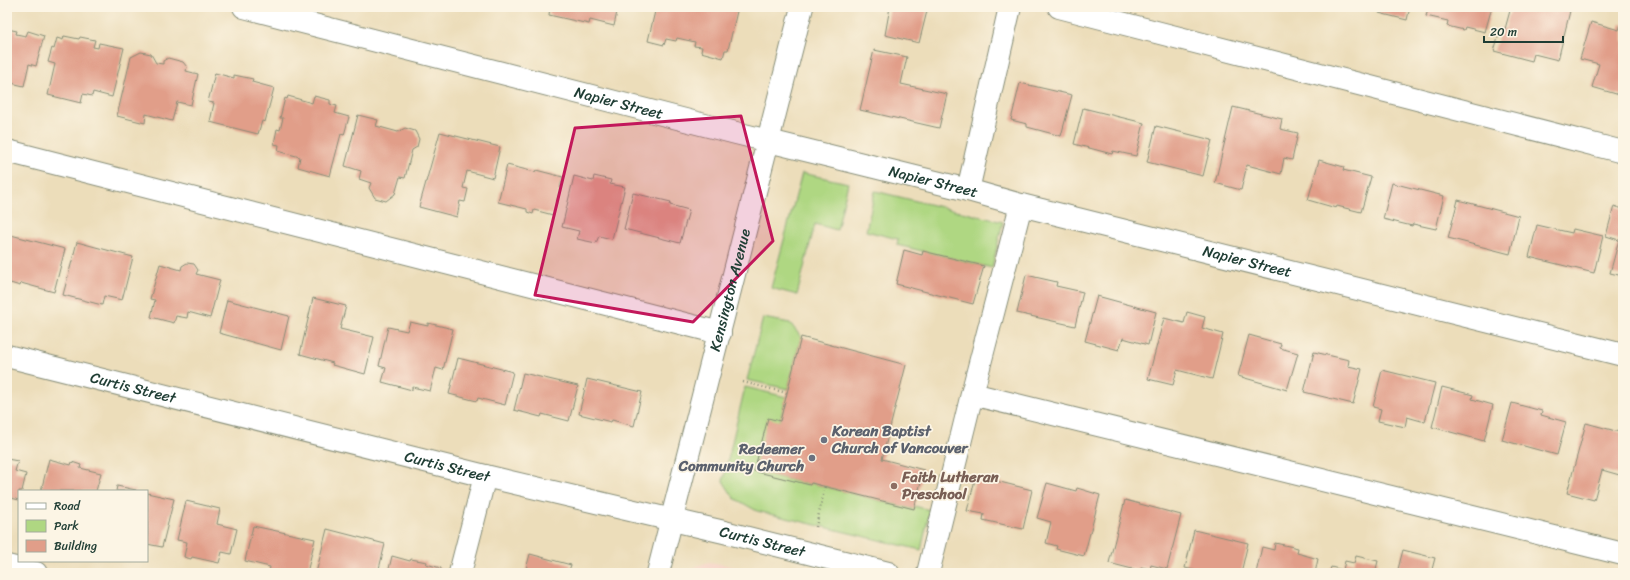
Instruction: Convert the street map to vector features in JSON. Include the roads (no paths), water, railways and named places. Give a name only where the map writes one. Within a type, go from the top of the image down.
[{"type":"street","name":"Napier Street","points":[[244,7],[968,190],[1021,205],[1623,355]]},
{"type":"street","name":"Kensington Avenue","points":[[658,573],[802,7]]},
{"type":"street","points":[[968,190],[1010,7]]},
{"type":"street","points":[[1059,7],[1623,152]]},
{"type":"street","points":[[7,151],[720,333]]},
{"type":"street","points":[[928,573],[1021,205]]},
{"type":"street","name":"Curtis Street","points":[[7,356],[486,476],[888,573]]},
{"type":"street","points":[[972,394],[1623,554]]},
{"type":"street","points":[[460,573],[486,476]]},
{"type":"street","points":[[7,566],[36,573]]},
{"type":"place","name":"Korean Baptist Church of Vancouver","points":[[824,440]]},
{"type":"place","name":"Redeemer Community Church","points":[[812,458]]},
{"type":"place","name":"Faith Lutheran Preschool","points":[[894,486]]}]
